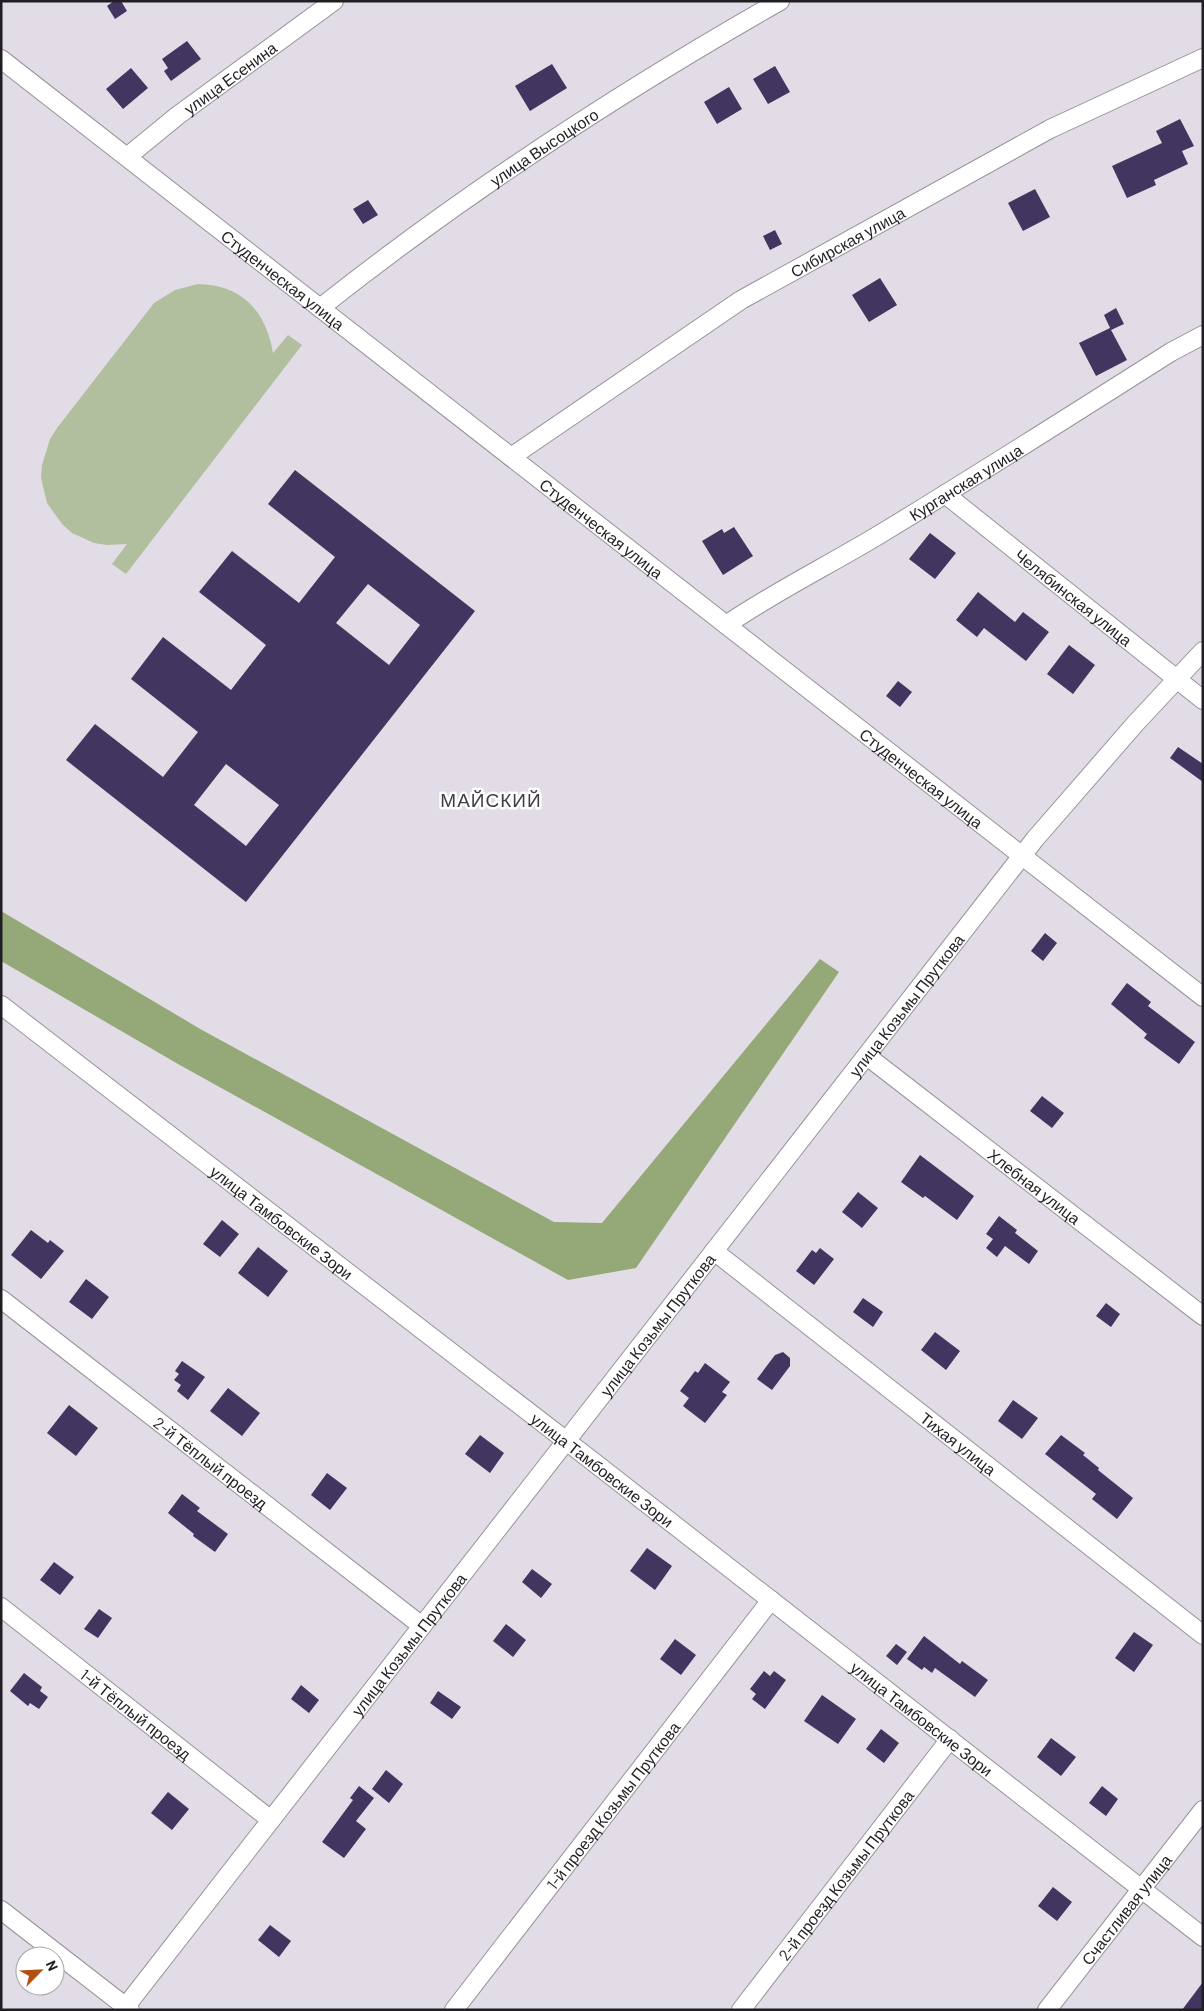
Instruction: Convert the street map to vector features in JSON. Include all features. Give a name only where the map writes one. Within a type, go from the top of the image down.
[{"type":"street","name":"улица Есенина","points":[[127,158],[177,116],[334,1]]},
{"type":"street","name":"улица Высоцкого","points":[[320,308],[369,269],[521,160],[687,54],[780,1]]},
{"type":"street","name":"Сибирская улица","points":[[511,457],[741,300],[1050,130],[1203,58]]},
{"type":"street","name":"Студенческая улица","points":[[1,59],[1203,997]]},
{"type":"street","name":"Курганская улица","points":[[726,625],[945,494],[1171,352],[1203,335]]},
{"type":"street","name":"Челябинская улица","points":[[945,494],[1203,700]]},
{"type":"street","name":"улица Козьмы Пруткова","points":[[126,2009],[1022,856],[1134,724],[1203,651]]},
{"type":"street","name":"улица Тамбовские Зори","points":[[1,1005],[566,1441],[1203,1937]]},
{"type":"street","name":"Хлебная улица","points":[[867,1056],[1203,1316]]},
{"type":"street","name":"Тихая улица","points":[[714,1251],[1203,1635]]},
{"type":"street","name":"2-й Тёплый проезд","points":[[1,1299],[422,1626]]},
{"type":"street","name":"1-й проезд Козьмы Пруткова","points":[[454,2010],[771,1600]]},
{"type":"street","name":"1-й Тёплый проезд","points":[[1,1607],[271,1820]]},
{"type":"street","name":"2-й проезд Козьмы Пруткова","points":[[741,2010],[950,1739]]},
{"type":"street","name":"Счастливая улица","points":[[1047,2010],[1203,1810]]},
{"type":"street","points":[[1,1910],[126,2009]]},
{"type":"green space","points":[[198,284],[227,289],[249,303],[265,325],[273,353],[288,335],[302,345],[126,574],[112,564],[127,544],[107,545],[94,543],[72,533],[62,524],[47,503],[41,478],[42,465],[50,439],[57,428],[154,303],[175,290]]},
{"type":"green space","points":[[1,911],[202,1030],[554,1222],[602,1223],[820,959],[839,972],[636,1268],[568,1280],[178,1064],[1,961]]},
{"type":"building","points":[[114,1],[121,1],[127,11],[115,19],[107,6]]},
{"type":"building","points":[[187,41],[201,59],[171,81],[164,71],[168,68],[162,59]]},
{"type":"building","points":[[552,64],[567,88],[530,111],[515,86]]},
{"type":"building","points":[[775,66],[790,92],[768,104],[753,79]]},
{"type":"building","points":[[131,68],[148,88],[123,109],[106,89]]},
{"type":"building","points":[[729,87],[742,109],[717,124],[704,102]]},
{"type":"building","points":[[1180,119],[1194,146],[1182,151],[1188,164],[1154,180],[1156,185],[1127,198],[1112,166],[1162,143],[1156,131]]},
{"type":"building","points":[[1035,189],[1050,217],[1023,231],[1008,203]]},
{"type":"building","points":[[368,200],[378,215],[363,224],[353,209]]},
{"type":"building","points":[[775,230],[782,244],[770,250],[763,236]]},
{"type":"building","points":[[880,278],[897,305],[869,322],[852,295]]},
{"type":"building","points":[[1116,308],[1124,324],[1111,330],[1104,315]]},
{"type":"building","points":[[1110,328],[1127,360],[1096,376],[1079,343]]},
{"type":"building","points":[[295,470],[475,611],[246,902],[66,760],[95,724],[163,777],[198,732],[131,679],[163,637],[231,690],[266,645],[199,592],[232,551],[299,603],[335,557],[268,504]],"holes":[[[368,584],[420,625],[389,665],[336,623]],[[226,764],[279,805],[246,846],[194,805]]]},
{"type":"building","points":[[734,527],[753,556],[723,575],[702,541],[722,529],[724,533]]},
{"type":"building","points":[[930,533],[956,553],[935,579],[909,559]]},
{"type":"building","points":[[978,592],[1015,622],[1023,612],[1049,632],[1026,661],[984,628],[977,637],[956,620]]},
{"type":"building","points":[[1069,645],[1095,665],[1073,694],[1047,674]]},
{"type":"building","points":[[898,681],[912,692],[900,707],[886,696]]},
{"type":"building","points":[[1178,747],[1203,764],[1203,782],[1170,758]]},
{"type":"building","points":[[1045,933],[1057,943],[1043,961],[1031,951]]},
{"type":"building","points":[[1127,983],[1151,1002],[1148,1006],[1195,1042],[1179,1064],[1144,1038],[1147,1034],[1111,1004]]},
{"type":"building","points":[[1042,1096],[1064,1113],[1052,1128],[1030,1111]]},
{"type":"building","points":[[920,1155],[974,1196],[957,1220],[925,1196],[923,1198],[901,1182]]},
{"type":"building","points":[[858,1192],[878,1208],[862,1228],[842,1212]]},
{"type":"building","points":[[999,1216],[1017,1230],[1015,1233],[1038,1251],[1029,1264],[1005,1246],[997,1257],[986,1248],[993,1239],[986,1234]]},
{"type":"building","points":[[222,1220],[239,1234],[220,1257],[203,1244]]},
{"type":"building","points":[[31,1230],[48,1243],[50,1240],[64,1251],[41,1279],[11,1255]]},
{"type":"building","points":[[258,1247],[288,1271],[268,1297],[238,1273]]},
{"type":"building","points":[[820,1248],[834,1259],[814,1285],[796,1271],[812,1250],[816,1253]]},
{"type":"building","points":[[86,1279],[109,1297],[92,1319],[69,1302]]},
{"type":"building","points":[[863,1298],[883,1312],[873,1327],[853,1312]]},
{"type":"building","points":[[1106,1303],[1120,1314],[1111,1327],[1096,1316]]},
{"type":"building","points":[[935,1332],[960,1351],[946,1370],[921,1350]]},
{"type":"building","points":[[783,1352],[790,1358],[790,1366],[772,1390],[757,1379],[775,1355]]},
{"type":"building","points":[[182,1361],[205,1377],[188,1400],[177,1391],[181,1385],[174,1380],[179,1374],[175,1371]]},
{"type":"building","points":[[705,1363],[730,1382],[722,1392],[727,1395],[705,1423],[683,1406],[689,1398],[680,1391],[695,1371],[698,1373]]},
{"type":"building","points":[[228,1388],[260,1413],[242,1436],[210,1411]]},
{"type":"building","points":[[1013,1400],[1038,1418],[1022,1439],[998,1421]]},
{"type":"building","points":[[69,1405],[98,1428],[76,1456],[47,1433]]},
{"type":"building","points":[[480,1435],[504,1453],[490,1473],[465,1454]]},
{"type":"building","points":[[1061,1435],[1085,1453],[1083,1455],[1099,1468],[1098,1470],[1133,1498],[1117,1519],[1092,1499],[1096,1494],[1045,1454]]},
{"type":"building","points":[[327,1473],[347,1488],[330,1510],[311,1495]]},
{"type":"building","points":[[182,1494],[200,1508],[197,1511],[228,1534],[215,1552],[193,1536],[194,1534],[168,1513]]},
{"type":"building","points":[[647,1548],[672,1566],[655,1590],[630,1571]]},
{"type":"building","points":[[54,1562],[74,1577],[60,1595],[40,1580]]},
{"type":"building","points":[[532,1569],[552,1584],[541,1598],[522,1582]]},
{"type":"building","points":[[99,1609],[112,1618],[98,1638],[84,1629]]},
{"type":"building","points":[[506,1624],[526,1640],[513,1657],[493,1641]]},
{"type":"building","points":[[1134,1632],[1153,1645],[1134,1672],[1115,1658]]},
{"type":"building","points":[[924,1636],[960,1664],[962,1661],[988,1680],[975,1697],[935,1668],[932,1673],[924,1667],[922,1670],[907,1659]]},
{"type":"building","points":[[675,1639],[696,1655],[681,1675],[660,1659]]},
{"type":"building","points":[[896,1644],[907,1652],[897,1665],[886,1656]]},
{"type":"building","points":[[764,1671],[770,1676],[774,1671],[786,1680],[765,1709],[752,1699],[756,1694],[750,1689]]},
{"type":"building","points":[[24,1673],[42,1687],[40,1691],[48,1697],[39,1709],[30,1703],[28,1706],[10,1691]]},
{"type":"building","points":[[301,1685],[319,1700],[309,1713],[291,1699]]},
{"type":"building","points":[[438,1691],[461,1707],[452,1719],[430,1703]]},
{"type":"building","points":[[822,1695],[856,1719],[838,1744],[804,1721]]},
{"type":"building","points":[[881,1729],[899,1743],[884,1763],[866,1749]]},
{"type":"building","points":[[1051,1738],[1076,1757],[1061,1776],[1037,1757]]},
{"type":"building","points":[[386,1770],[403,1784],[389,1803],[372,1789]]},
{"type":"building","points":[[359,1786],[374,1798],[356,1821],[366,1829],[344,1858],[322,1842],[353,1800],[350,1798]]},
{"type":"building","points":[[1102,1786],[1118,1799],[1106,1816],[1089,1803]]},
{"type":"building","points":[[168,1792],[189,1809],[172,1830],[151,1813]]},
{"type":"building","points":[[1053,1887],[1072,1902],[1057,1921],[1038,1906]]},
{"type":"building","points":[[270,1925],[291,1941],[279,1957],[258,1940]]},
{"type":"building","points":[[1203,1982],[1203,2010],[1182,2010]]},
{"type":"district","name":"МАЙСКИЙ","points":[[491,799]]}]
